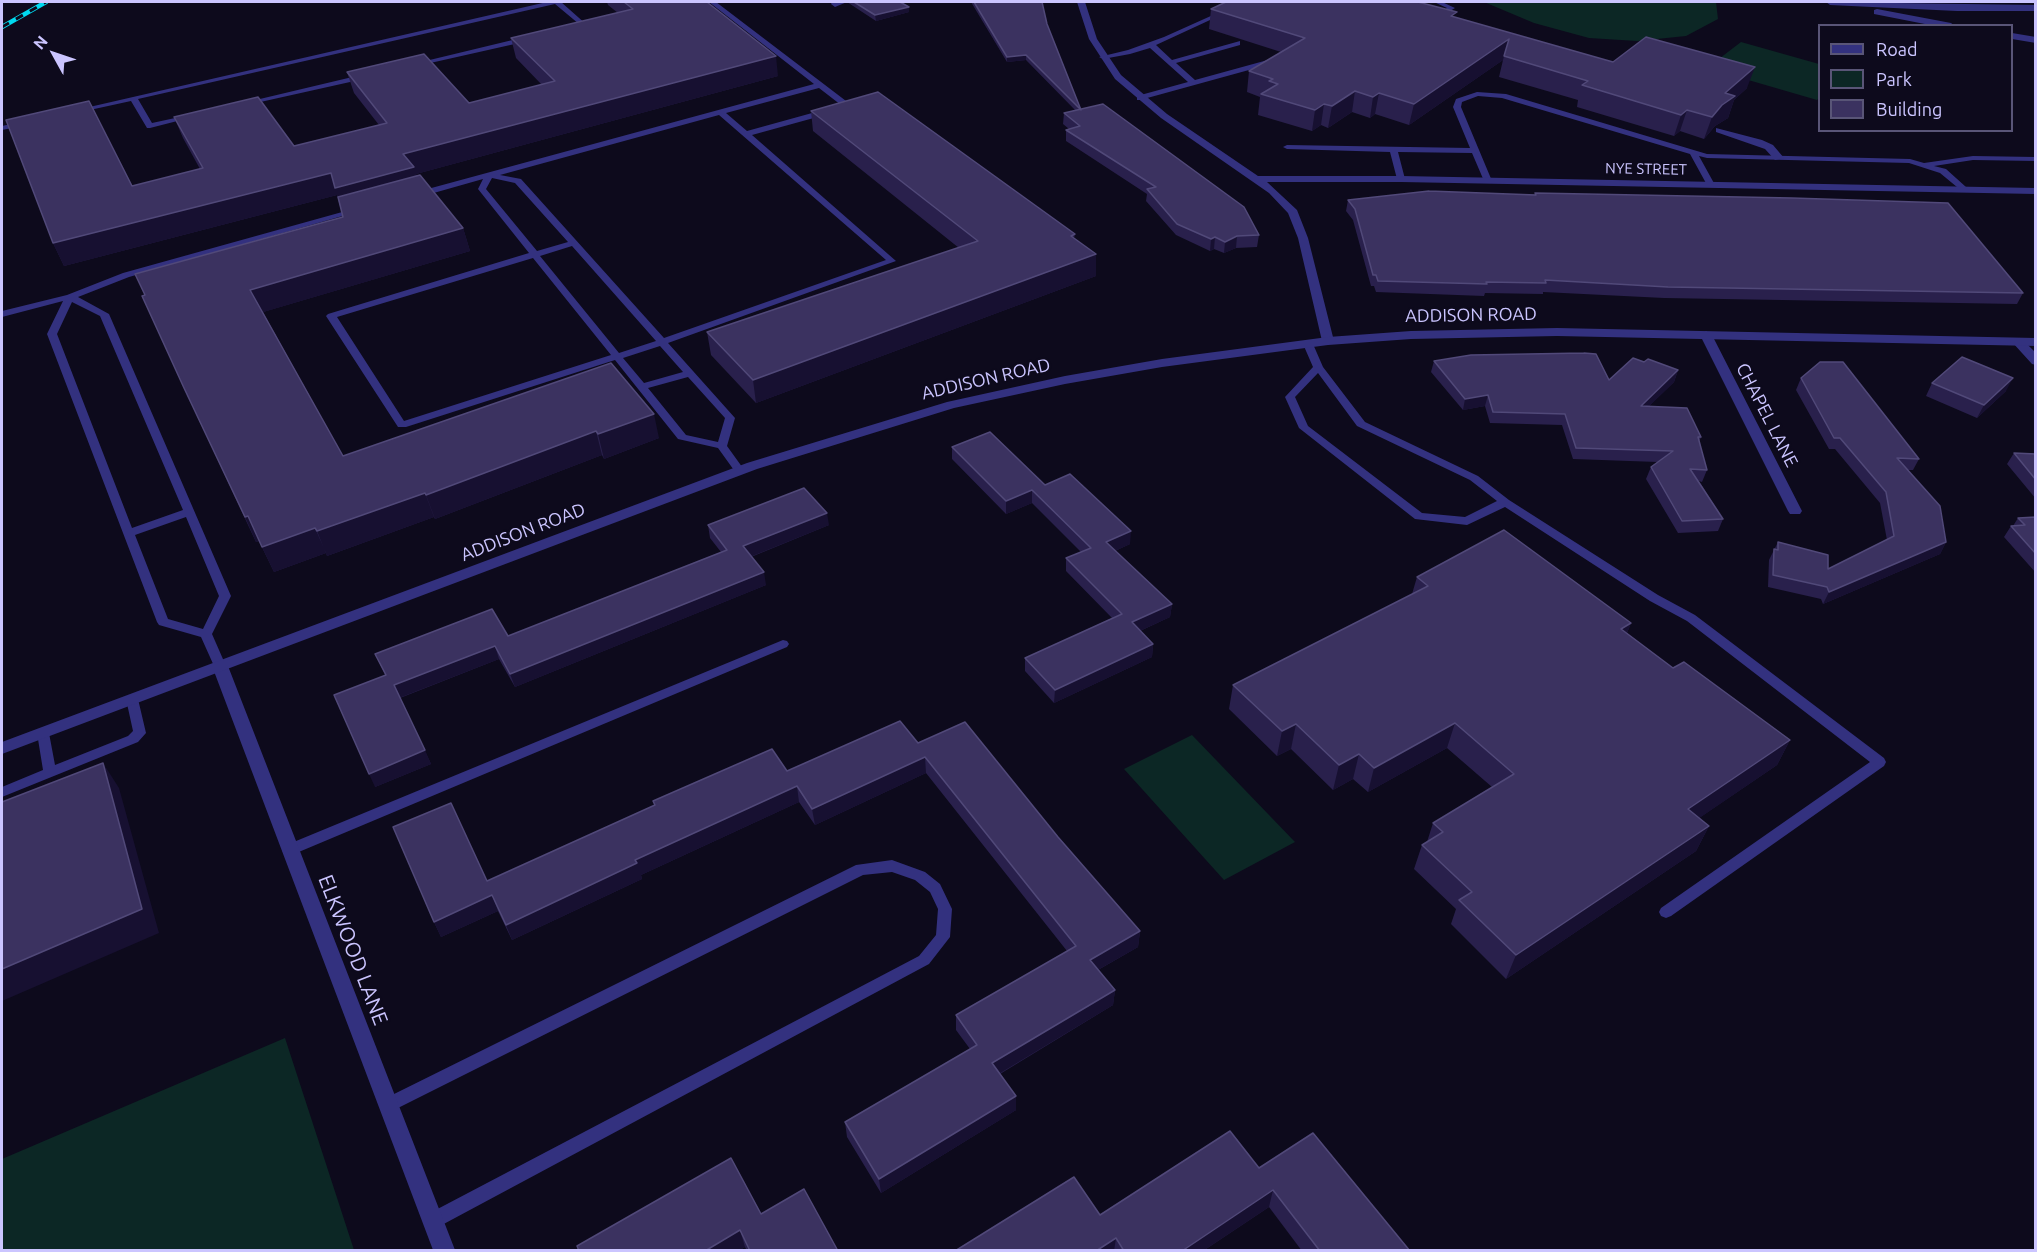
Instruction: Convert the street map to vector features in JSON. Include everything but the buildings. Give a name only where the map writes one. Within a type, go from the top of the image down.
[{"type":"street","points":[[1081,2],[1093,39],[1118,77],[1140,98],[1283,201],[1299,223],[1329,341]]},
{"type":"street","points":[[1828,2],[1957,8],[2036,8]]},
{"type":"street","points":[[1828,2],[1941,24]]},
{"type":"street","points":[[2013,36],[2036,40]]},
{"type":"street","points":[[1719,130],[1769,147],[1779,158]]},
{"type":"street","name":"NYE STREET","points":[[1255,179],[1401,178],[2036,191]]},
{"type":"street","name":"ADDISON ROAD","points":[[2,748],[740,471],[848,435],[963,402],[1065,380],[1162,363],[1329,341],[1485,333],[2036,342]]},
{"type":"street","name":"CHAPEL LANE","points":[[1706,335],[1795,511]]},
{"type":"street","points":[[2018,342],[2036,361]]},
{"type":"street","name":"ELKWOOD LANE","points":[[220,666],[289,850],[390,1104],[444,1251]]},
{"type":"lane","points":[[67,113],[556,2],[584,25],[561,30]]},
{"type":"lane","points":[[712,2],[847,106],[747,134]]},
{"type":"lane","points":[[1103,57],[1151,45],[1246,2]]},
{"type":"lane","points":[[1429,22],[1452,8],[1437,2]]},
{"type":"lane","points":[[412,65],[538,36]]},
{"type":"lane","points":[[1171,62],[1238,42]]},
{"type":"lane","points":[[1151,45],[1194,83]]},
{"type":"lane","points":[[1140,98],[1278,60]]},
{"type":"lane","points":[[241,105],[378,73]]},
{"type":"lane","points":[[409,196],[820,85]]},
{"type":"lane","points":[[1488,181],[1457,106],[1464,98],[1490,94],[1694,154],[1779,158],[1896,159],[1926,164],[1943,171],[1964,189]]},
{"type":"lane","points":[[133,98],[150,126],[195,116]]},
{"type":"lane","points":[[573,243],[331,316],[402,425],[662,342],[892,261],[720,112]]},
{"type":"lane","points":[[2,128],[34,120]]},
{"type":"lane","points":[[1287,147],[1476,151]]},
{"type":"lane","points":[[1393,149],[1401,178]]},
{"type":"lane","points":[[1694,154],[1711,185]]},
{"type":"lane","points":[[1926,164],[1973,158],[2036,159]]},
{"type":"lane","points":[[489,174],[518,181],[730,418],[722,446]]},
{"type":"lane","points":[[489,174],[482,189],[682,437],[722,446],[740,471]]},
{"type":"lane","points":[[2,314],[70,297],[126,275],[364,209]]},
{"type":"lane","points":[[70,297],[104,314],[225,596],[206,634]]},
{"type":"lane","points":[[70,297],[52,334],[163,622],[206,634]]},
{"type":"lane","points":[[1308,344],[1318,367],[1361,424],[1474,478],[1505,502],[1654,598],[1691,618],[1879,762],[1666,912]]},
{"type":"lane","points":[[1318,367],[1290,397],[1304,428],[1419,516],[1467,521],[1505,502]]},
{"type":"lane","points":[[641,387],[690,373]]},
{"type":"lane","points":[[128,532],[189,512]]},
{"type":"lane","points":[[206,634],[220,666]]},
{"type":"lane","points":[[289,850],[783,644]]},
{"type":"lane","points":[[2,792],[133,739],[140,733],[132,699]]},
{"type":"lane","points":[[43,732],[50,772]]},
{"type":"lane","points":[[390,1104],[861,869],[892,866],[920,876],[935,888],[945,909],[943,937],[924,960],[434,1220]]},
{"type":"green space","points":[[1484,2],[1716,2],[1718,19],[1686,36],[1637,41],[1589,38],[1534,23]]},
{"type":"green space","points":[[1741,42],[1818,64],[1818,99],[1817,100],[1707,68]]},
{"type":"green space","points":[[1192,735],[1295,842],[1224,880],[1124,769]]},
{"type":"green space","points":[[285,1038],[354,1250],[2,1250],[2,1159]]},
{"type":"railway","points":[[2,27],[46,2]]}]
